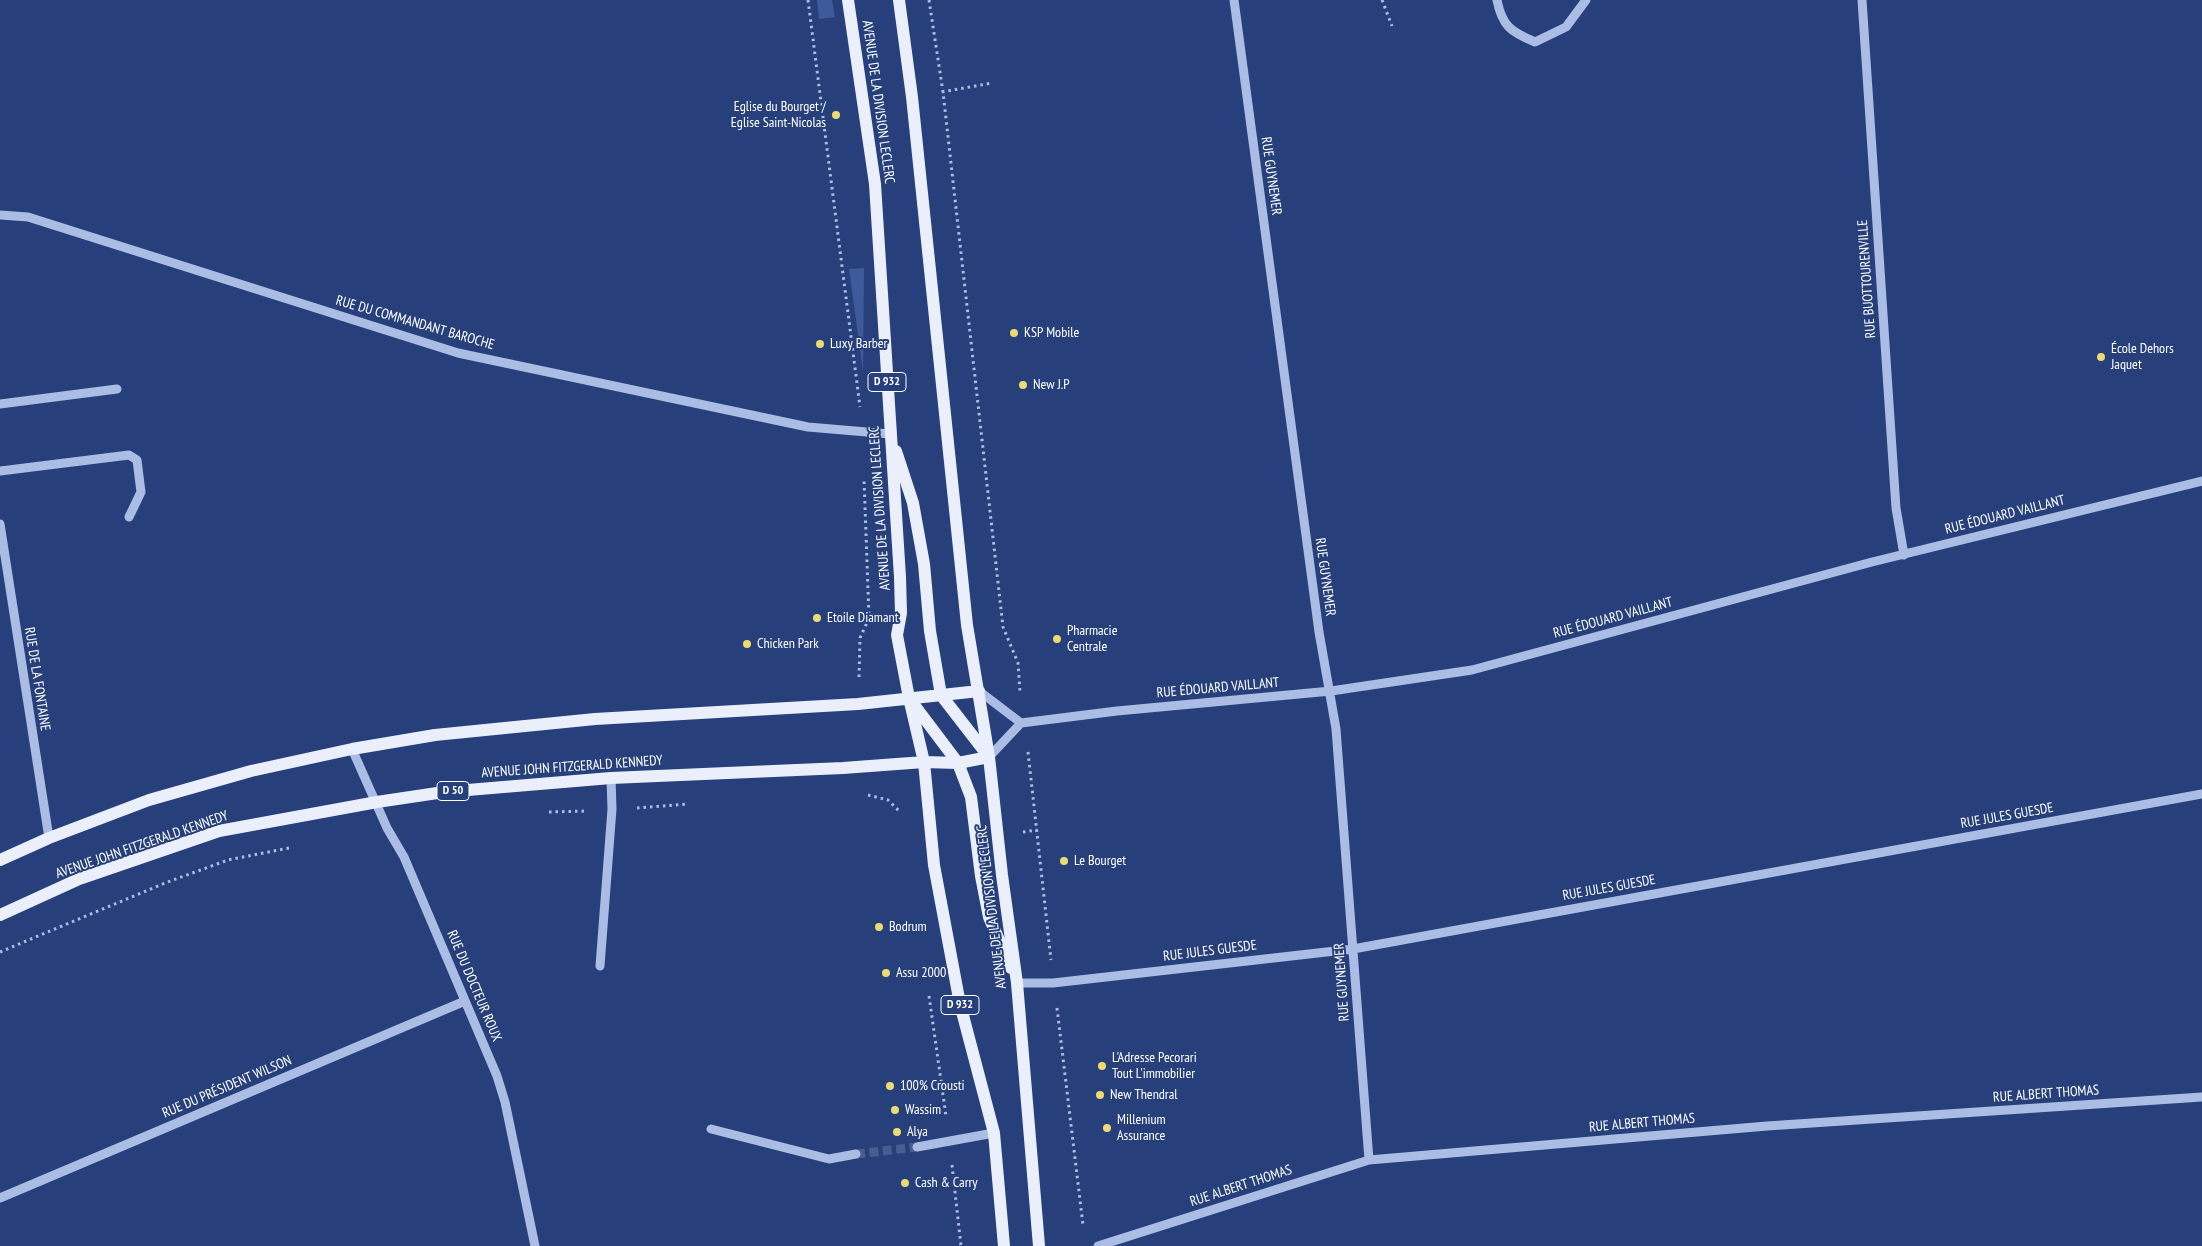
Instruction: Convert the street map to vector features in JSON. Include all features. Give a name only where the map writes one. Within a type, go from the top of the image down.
[{"type":"main road","name":"AVENUE DE LA DIVISION LECLERC","points":[[848,0],[875,184],[901,613],[897,634],[924,762],[934,865],[960,1004],[994,1134],[1004,1246]]},
{"type":"main road","name":"AVENUE DE LA DIVISION LECLERC","points":[[899,0],[912,97],[967,625],[990,758],[1002,875],[1017,983],[1039,1246]]},
{"type":"main road","points":[[890,434],[913,503],[924,564],[930,630],[941,695],[990,758]]},
{"type":"main road","points":[[0,860],[49,838],[149,800],[251,771],[352,749],[435,735],[595,719],[858,704],[979,691]]},
{"type":"main road","points":[[909,698],[958,763],[971,796],[981,876],[989,917],[1017,983]]},
{"type":"main road","name":"AVENUE JOHN FITZGERALD KENNEDY","points":[[0,914],[79,879],[219,831],[377,802],[444,792],[612,778],[843,768],[924,762],[958,763],[990,758]]},
{"type":"street","name":"RUE GUYNEMER","points":[[1234,0],[1319,632],[1336,729],[1370,1160]]},
{"type":"street","points":[[1497,0],[1500,17],[1516,34],[1535,42],[1566,27],[1586,0]]},
{"type":"street","name":"RUE BUOTTOURENVILLE","points":[[1862,0],[1896,508],[1904,555]]},
{"type":"street","name":"RUE DU COMMANDANT BAROCHE","points":[[0,215],[28,217],[458,353],[808,427],[890,434]]},
{"type":"street","points":[[0,404],[117,389]]},
{"type":"street","points":[[0,471],[129,455],[137,460],[142,492],[129,518]]},
{"type":"street","name":"RUE ÉDOUARD VAILLANT","points":[[1021,723],[1127,710],[1331,692],[1472,670],[1904,555],[2202,481]]},
{"type":"street","name":"RUE DE LA FONTAINE","points":[[0,524],[2,548],[49,838]]},
{"type":"street","points":[[979,691],[1021,723],[990,758]]},
{"type":"street","name":"RUE DU DOCTEUR ROUX","points":[[352,749],[387,828],[404,857],[497,1076],[505,1102],[535,1246]]},
{"type":"street","points":[[600,966],[612,810],[612,778]]},
{"type":"street","name":"RUE JULES GUESDE","points":[[1017,983],[1053,983],[1353,949],[2202,794]]},
{"type":"street","name":"RUE DU PRÉSIDENT WILSON","points":[[0,1198],[465,1001]]},
{"type":"street","name":"RUE ALBERT THOMAS","points":[[1098,1246],[1370,1160],[1777,1126],[2202,1097]]},
{"type":"street","points":[[710,1129],[829,1159],[856,1154]]},
{"type":"street","points":[[917,1146],[994,1134]]},
{"type":"path","points":[[808,0],[863,431],[869,618],[860,638]]},
{"type":"path","points":[[929,0],[943,92],[1003,628],[1018,663]]},
{"type":"path","points":[[1382,0],[1392,26]]},
{"type":"path","points":[[912,97],[992,83]]},
{"type":"path","points":[[1031,776],[1050,948]]},
{"type":"path","points":[[861,793],[888,800],[905,817]]},
{"type":"path","points":[[929,995],[950,1141],[961,1246]]},
{"type":"path","points":[[1057,1011],[1081,1211]]},
{"type":"shaded area","points":[[817,0],[832,0],[835,17],[819,19]]},
{"type":"shaded area","points":[[864,268],[863,371],[849,269]]},
{"type":"tunnel","points":[[856,1154],[917,1147]]},
{"type":"place","name":"Eglise du Bourget / Eglise Saint-Nicolas","points":[[836,115]]},
{"type":"place","name":"KSP Mobile","points":[[1014,333]]},
{"type":"place","name":"Luxy Barber","points":[[820,344]]},
{"type":"place","name":"École Dehors Jaquet","points":[[2101,357]]},
{"type":"place","name":"New J.P","points":[[1023,385]]},
{"type":"place","name":"Etoile Diamant","points":[[817,618]]},
{"type":"place","name":"Pharmacie Centrale","points":[[1057,639]]},
{"type":"place","name":"Chicken Park","points":[[747,644]]},
{"type":"place","name":"Le Bourget","points":[[1064,861]]},
{"type":"place","name":"Bodrum","points":[[879,927]]},
{"type":"place","name":"Assu 2000","points":[[886,973]]},
{"type":"place","name":"L'Adresse Pecorari Tout L'immobilier","points":[[1102,1066]]},
{"type":"place","name":"100% Crousti","points":[[890,1086]]},
{"type":"place","name":"New Thendral","points":[[1100,1095]]},
{"type":"place","name":"Wassim","points":[[895,1110]]},
{"type":"place","name":"Millenium Assurance","points":[[1107,1128]]},
{"type":"place","name":"Alya","points":[[897,1132]]},
{"type":"place","name":"Cash & Carry","points":[[905,1183]]}]
